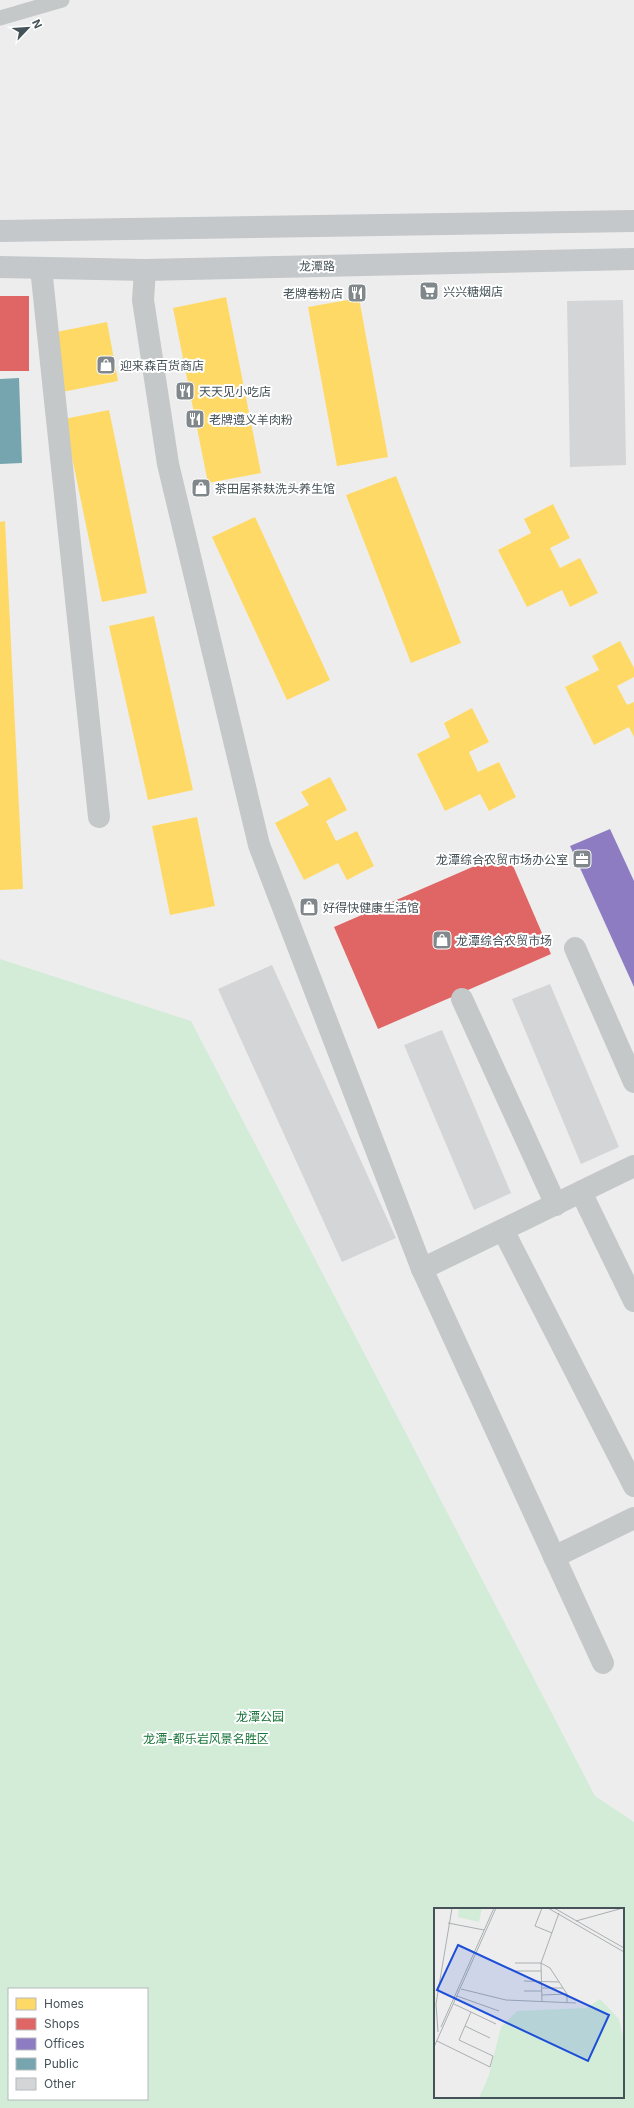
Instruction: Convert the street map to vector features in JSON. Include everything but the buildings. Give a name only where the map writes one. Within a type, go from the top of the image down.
[{"type":"street","points":[[0,231],[634,221]]},
{"type":"street","name":"龙潭路","points":[[0,267],[145,270],[634,259]]},
{"type":"street","points":[[41,268],[99,817]]},
{"type":"street","points":[[145,270],[143,300],[168,464],[259,845],[422,1269],[603,1663]]},
{"type":"street","points":[[575,948],[634,1082]]},
{"type":"street","points":[[462,999],[556,1204]]},
{"type":"street","points":[[422,1269],[634,1166]]},
{"type":"street","points":[[581,1192],[634,1301]]},
{"type":"street","points":[[503,1230],[634,1486]]},
{"type":"street","points":[[554,1557],[634,1518]]},
{"type":"lane","points":[[0,18],[62,0]]},
{"type":"green space","name":"龙潭-都乐岩风景名胜区","points":[[0,959],[191,1021],[595,1796],[634,1822],[634,2108],[0,2108]]},
{"type":"place","name":"兴兴糖烟店","points":[[429,291]]},
{"type":"place","name":"老牌卷粉店","points":[[357,293]]},
{"type":"place","name":"迎来森百货商店","points":[[106,365]]},
{"type":"place","name":"天天见小吃店","points":[[185,391]]},
{"type":"place","name":"老牌遵义羊肉粉","points":[[195,419]]},
{"type":"place","name":"茶田居茶麸洗头养生馆","points":[[201,488]]},
{"type":"place","name":"龙潭综合农贸市场办公室","points":[[582,859]]},
{"type":"place","name":"好得快健康生活馆","points":[[309,907]]},
{"type":"place","name":"龙潭综合农贸市场","points":[[442,940]]},
{"type":"park label","name":"龙潭公园","points":[[260,1716]]}]
